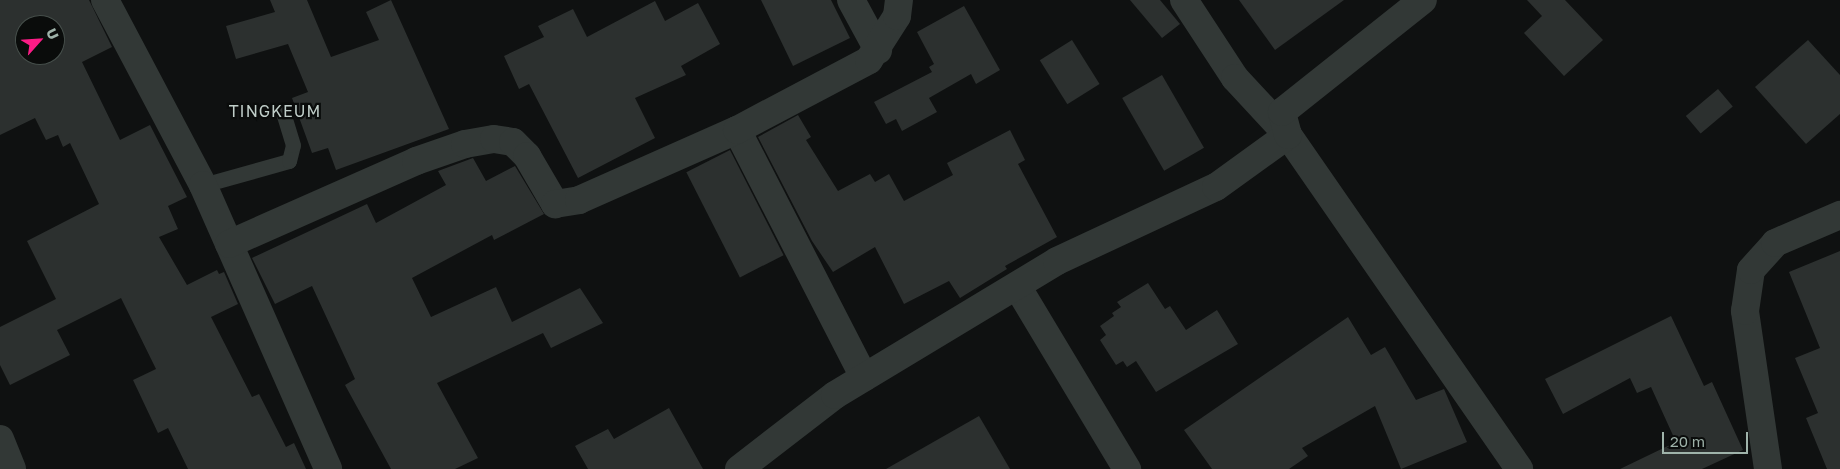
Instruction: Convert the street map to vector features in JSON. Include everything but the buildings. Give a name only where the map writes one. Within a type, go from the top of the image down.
[{"type":"street","points":[[105,0],[203,185],[328,469]]},
{"type":"street","points":[[851,0],[878,50]]},
{"type":"street","points":[[230,244],[465,144],[512,142],[527,156],[555,204],[579,200],[737,130],[861,64],[878,50],[897,16],[899,0]]},
{"type":"street","points":[[1184,0],[1235,78],[1288,135],[1519,469]]},
{"type":"street","points":[[1288,135],[1282,112],[1423,0]]},
{"type":"street","points":[[737,130],[864,377]]},
{"type":"street","points":[[739,469],[864,377],[1017,286],[1119,230],[1193,200],[1288,135]]},
{"type":"street","points":[[1768,469],[1745,310],[1751,270],[1775,243],[1840,215]]},
{"type":"street","points":[[1017,286],[1127,469]]},
{"type":"street","points":[[0,439],[12,469]]},
{"type":"lane","points":[[203,185],[289,161],[294,145],[283,112]]},
{"type":"district","name":"TINGKEUM","points":[[275,111]]}]
